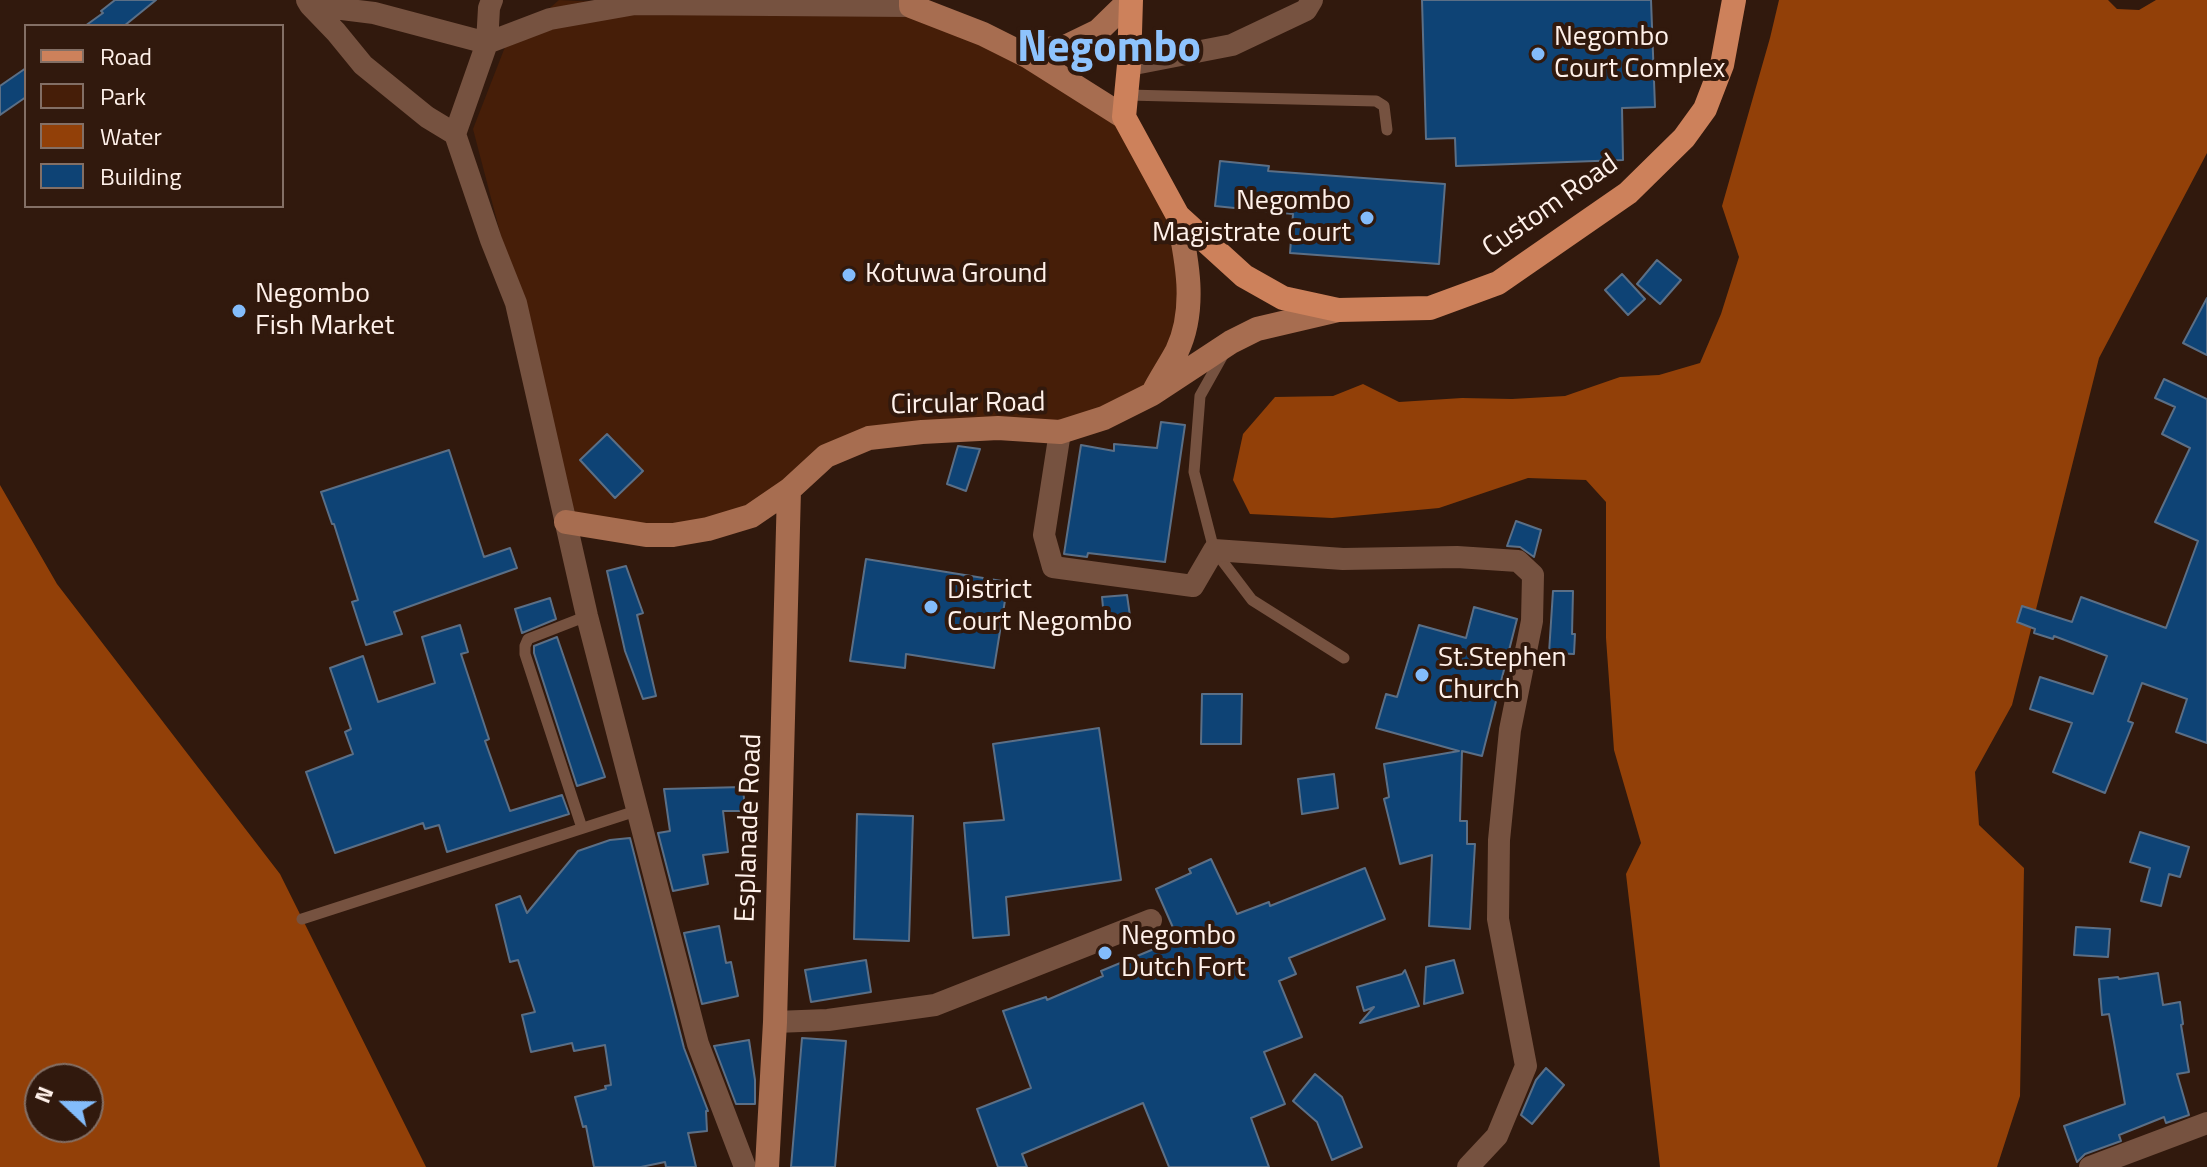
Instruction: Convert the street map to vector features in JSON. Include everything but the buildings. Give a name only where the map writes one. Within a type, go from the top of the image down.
[{"type":"main road","points":[[1125,106],[1130,0]]},
{"type":"main road","name":"Custom Road","points":[[1125,106],[1178,216],[1244,276],[1283,298],[1338,310],[1430,308],[1498,283],[1628,193],[1684,138],[1705,109],[1722,65],[1734,0]]},
{"type":"street","points":[[492,0],[487,43],[455,134],[516,303],[587,616],[698,1044],[745,1167]]},
{"type":"street","points":[[1020,52],[1065,47],[1098,31],[1130,0]]},
{"type":"street","points":[[1129,65],[1232,45],[1306,10],[1312,0]]},
{"type":"street","points":[[308,3],[374,13],[487,43],[550,19],[635,4],[911,3],[983,34],[1125,106]]},
{"type":"street","points":[[308,3],[363,65],[427,117],[455,134]]},
{"type":"street","points":[[1152,394],[1178,349],[1188,309],[1187,262],[1178,216]]},
{"type":"street","name":"Circular Road","points":[[566,522],[635,533],[673,535],[708,529],[751,516],[789,490],[826,456],[869,438],[998,428],[1060,432],[1104,418],[1152,394],[1231,342],[1257,329],[1338,310]]},
{"type":"street","points":[[1060,432],[1044,535],[1053,567],[1193,586],[1214,550],[1343,559],[1457,557],[1518,561],[1533,575],[1532,621],[1510,730],[1499,840],[1498,919],[1526,1066],[1497,1136],[1468,1167]]},
{"type":"street","name":"Esplanade Road","points":[[767,1167],[775,1022],[789,490]]},
{"type":"street","points":[[775,1022],[828,1020],[935,1005],[1151,920]]},
{"type":"street","points":[[2090,1167],[2207,1123]]},
{"type":"lane","points":[[1125,106],[1376,101],[1384,106],[1387,130]]},
{"type":"lane","points":[[1231,342],[1200,396],[1194,472],[1214,550],[1252,600],[1344,658]]},
{"type":"lane","points":[[582,828],[525,646],[528,639],[587,616]]},
{"type":"lane","points":[[302,919],[639,810]]},
{"type":"green space","name":"Kotuwa Ground","points":[[559,0],[635,4],[911,6],[1124,117],[1178,216],[1189,288],[1152,394],[1104,418],[869,438],[708,529],[566,522],[502,240],[473,129],[505,47]]},
{"type":"water","points":[[1779,0],[2108,0],[2117,9],[2139,10],[2156,0],[2207,0],[2207,153],[2099,358],[2012,705],[1975,772],[1979,825],[2024,868],[2020,1096],[1997,1167],[1660,1167],[1626,874],[1641,843],[1614,750],[1606,638],[1606,502],[1586,480],[1528,478],[1439,508],[1332,518],[1250,514],[1233,480],[1243,434],[1275,397],[1333,396],[1363,384],[1399,402],[1565,396],[1620,377],[1659,375],[1700,363],[1721,314],[1739,257],[1722,206]]},
{"type":"water","points":[[0,485],[57,584],[280,874],[426,1167],[0,1167]]},
{"type":"place","name":"Negombo Court Complex","points":[[1538,54]]},
{"type":"place","name":"Negombo Magistrate Court","points":[[1367,218]]},
{"type":"place","name":"Kotuwa Ground","points":[[849,275]]},
{"type":"place","name":"Negombo Fish Market","points":[[239,311]]},
{"type":"place","name":"District Court Negombo","points":[[931,607]]},
{"type":"place","name":"St.Stephen Church","points":[[1422,675]]},
{"type":"place","name":"Negombo Dutch Fort","points":[[1105,953]]},
{"type":"district","name":"Negombo","points":[[1109,50]]}]
